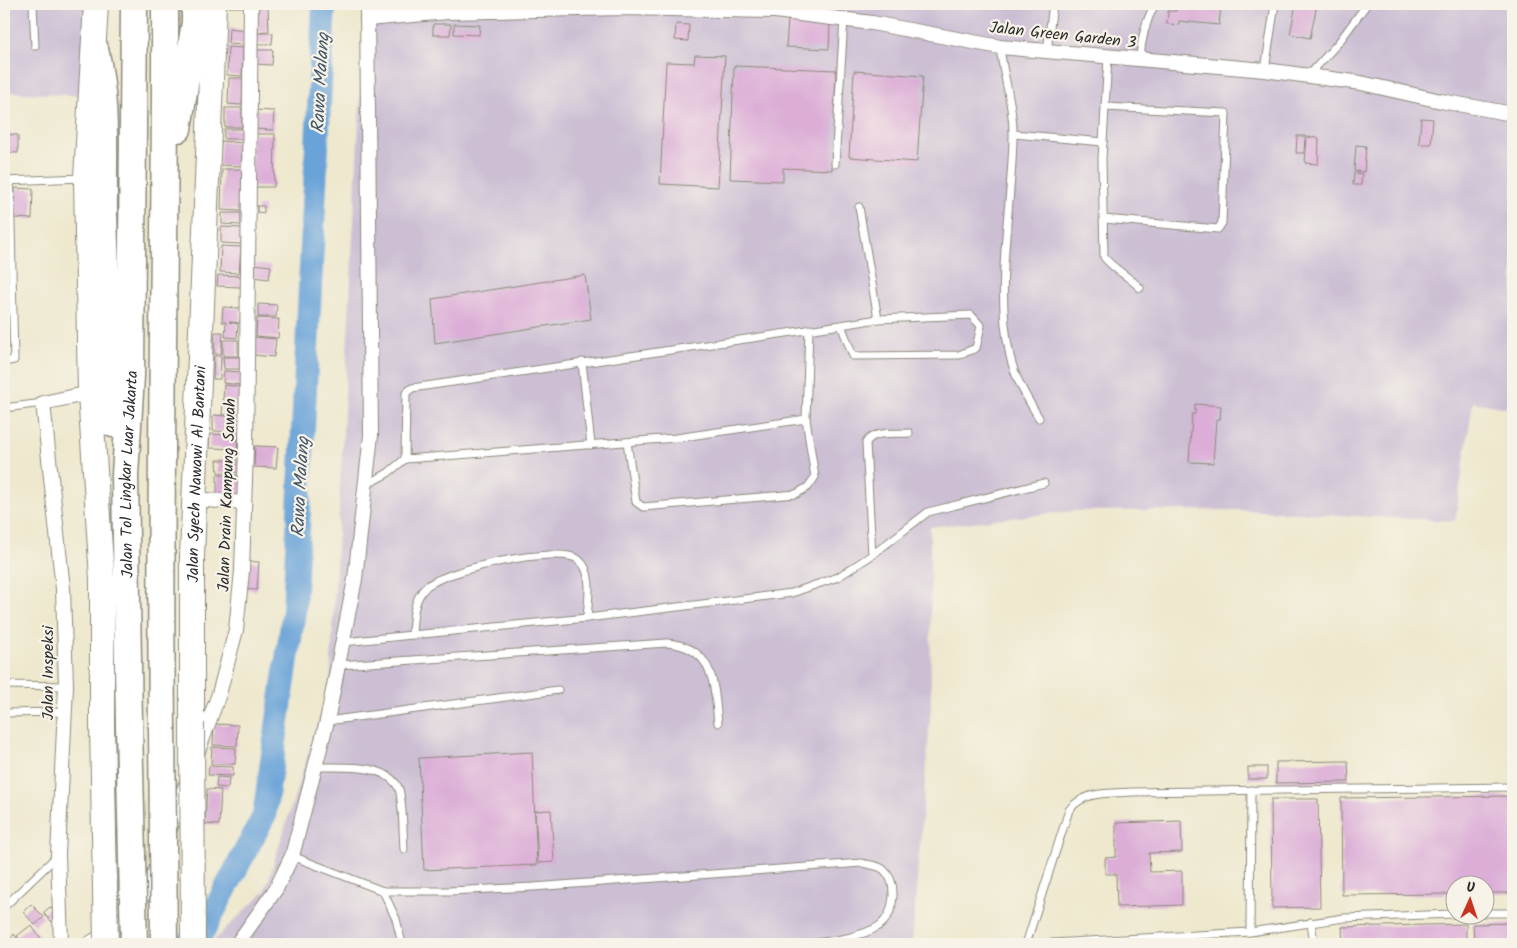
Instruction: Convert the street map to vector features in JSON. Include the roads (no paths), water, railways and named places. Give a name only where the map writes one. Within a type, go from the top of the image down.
[{"type":"highway","points":[[96,4],[95,49],[86,178],[90,392],[102,579],[102,723],[106,944]]},
{"type":"highway","name":"Jalan Tol Lingkar Luar Jakarta","points":[[134,4],[131,376],[125,475],[134,944]]},
{"type":"highway","name":"Jalan Tol Lingkar Luar Jakarta","points":[[164,944],[161,611],[166,209],[165,4]]},
{"type":"highway","points":[[166,209],[195,22],[195,4]]},
{"type":"highway","name":"Jalan Syech Nawawi Al Bantani","points":[[193,944],[192,558],[214,4]]},
{"type":"highway","points":[[95,49],[101,75],[104,122],[104,214],[115,449],[125,475]]},
{"type":"street","name":"Jalan Drain Kampung Sawah","points":[[89,944],[124,921],[150,888],[220,694],[236,630],[242,571],[244,503],[252,4]]},
{"type":"street","points":[[237,944],[276,889],[292,856],[327,721],[344,642],[366,485],[371,435],[367,4]]},
{"type":"street","name":"Jalan Green Garden 3","points":[[367,20],[449,8],[775,7],[1000,47],[1265,70],[1361,83],[1440,101],[1513,114]]},
{"type":"street","points":[[43,404],[90,392]]},
{"type":"street","name":"Jalan Inspeksi","points":[[43,404],[63,589],[66,686],[58,855],[61,944]]},
{"type":"street","points":[[194,499],[244,503]]},
{"type":"lane","points":[[33,4],[35,46]]},
{"type":"lane","points":[[1047,51],[1053,4]]},
{"type":"lane","points":[[1140,60],[1141,38],[1147,17],[1155,4]]},
{"type":"lane","points":[[1265,70],[1275,4]]},
{"type":"lane","points":[[1308,76],[1339,42],[1367,4]]},
{"type":"lane","points":[[835,164],[844,19]]},
{"type":"lane","points":[[1000,47],[1014,134],[1004,281],[1005,309],[1010,356],[1022,389],[1039,418]]},
{"type":"lane","points":[[1108,57],[1103,142],[1104,257],[1112,267],[1128,275],[1140,288]]},
{"type":"lane","points":[[1104,219],[1218,229],[1222,223],[1226,113],[1105,107]]},
{"type":"lane","points":[[1014,134],[1103,142]]},
{"type":"lane","points":[[4,362],[14,360],[7,181],[86,178]]},
{"type":"lane","points":[[859,207],[878,319]]},
{"type":"lane","points":[[405,458],[406,394],[412,388],[878,319],[971,315],[981,326],[976,348],[959,355],[853,356],[840,325]]},
{"type":"lane","points":[[627,442],[636,502],[643,507],[796,494],[808,487],[815,477],[806,420],[809,329]]},
{"type":"lane","points":[[582,362],[591,444]]},
{"type":"lane","points":[[4,408],[43,404]]},
{"type":"lane","points":[[366,485],[388,473],[405,458],[676,438],[806,420]]},
{"type":"lane","points":[[872,556],[866,443],[874,435],[909,433]]},
{"type":"lane","points":[[344,642],[587,618],[792,593],[838,577],[872,556],[928,512],[1044,483]]},
{"type":"lane","points":[[412,635],[417,600],[426,587],[472,568],[545,556],[568,555],[580,560],[589,577],[587,618]]},
{"type":"lane","points":[[339,665],[667,643],[681,644],[694,651],[708,666],[714,687],[718,723]]},
{"type":"lane","points":[[4,686],[66,686]]},
{"type":"lane","points":[[327,721],[558,690]]},
{"type":"lane","points":[[4,713],[65,712]]},
{"type":"lane","points":[[315,767],[371,770],[388,775],[399,788],[404,849]]},
{"type":"lane","points":[[1026,944],[1070,810],[1078,800],[1090,795],[1131,792],[1513,787]]},
{"type":"lane","points":[[1250,932],[1251,790]]},
{"type":"lane","points":[[4,907],[58,855]]},
{"type":"lane","points":[[292,856],[383,891],[449,891],[533,887],[862,863],[883,868],[892,880],[893,893],[889,913],[880,925],[861,933],[807,944]]},
{"type":"lane","points":[[383,891],[396,919],[402,944]]},
{"type":"lane","points":[[1494,913],[1513,912]]},
{"type":"lane","points":[[1034,944],[1250,932],[1344,918],[1444,914]]},
{"type":"lane","points":[[1311,922],[1314,944]]},
{"type":"waterway","name":"Rawa Malang","points":[[186,944],[201,935],[264,816],[294,611],[324,4]]}]
